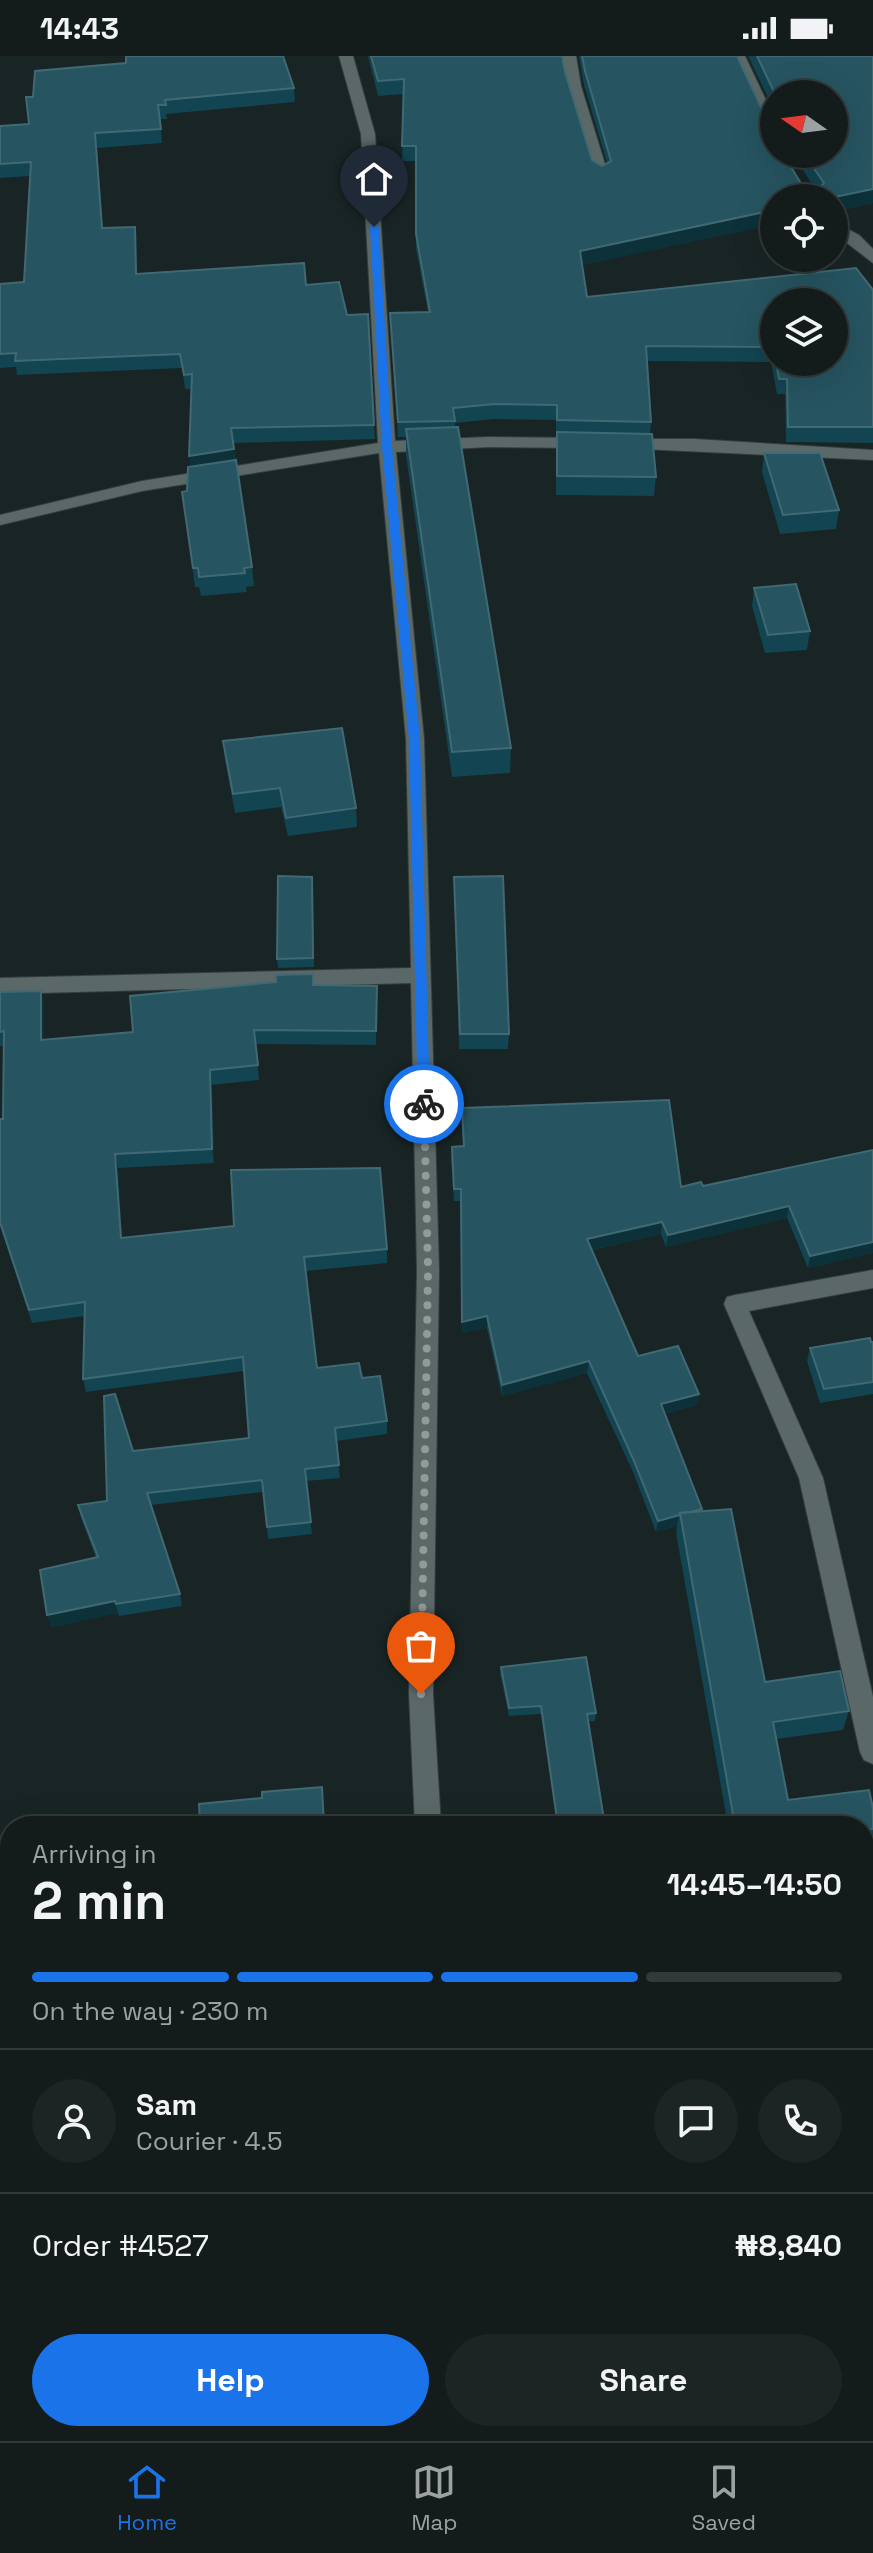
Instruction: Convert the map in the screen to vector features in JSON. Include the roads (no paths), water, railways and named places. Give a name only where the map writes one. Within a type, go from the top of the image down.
[{"type":"street","points":[[346,56],[368,134],[387,447],[415,739],[428,1271],[421,1694],[427,1816]]},
{"type":"street","points":[[569,56],[574,86],[601,174]]},
{"type":"street","points":[[738,56],[760,102]]},
{"type":"street","points":[[848,235],[873,258]]},
{"type":"street","points":[[0,520],[142,486],[387,447],[488,442],[694,444],[873,455]]},
{"type":"street","points":[[0,986],[421,975]]},
{"type":"street","points":[[873,1279],[735,1304],[811,1478],[873,1752]]}]
